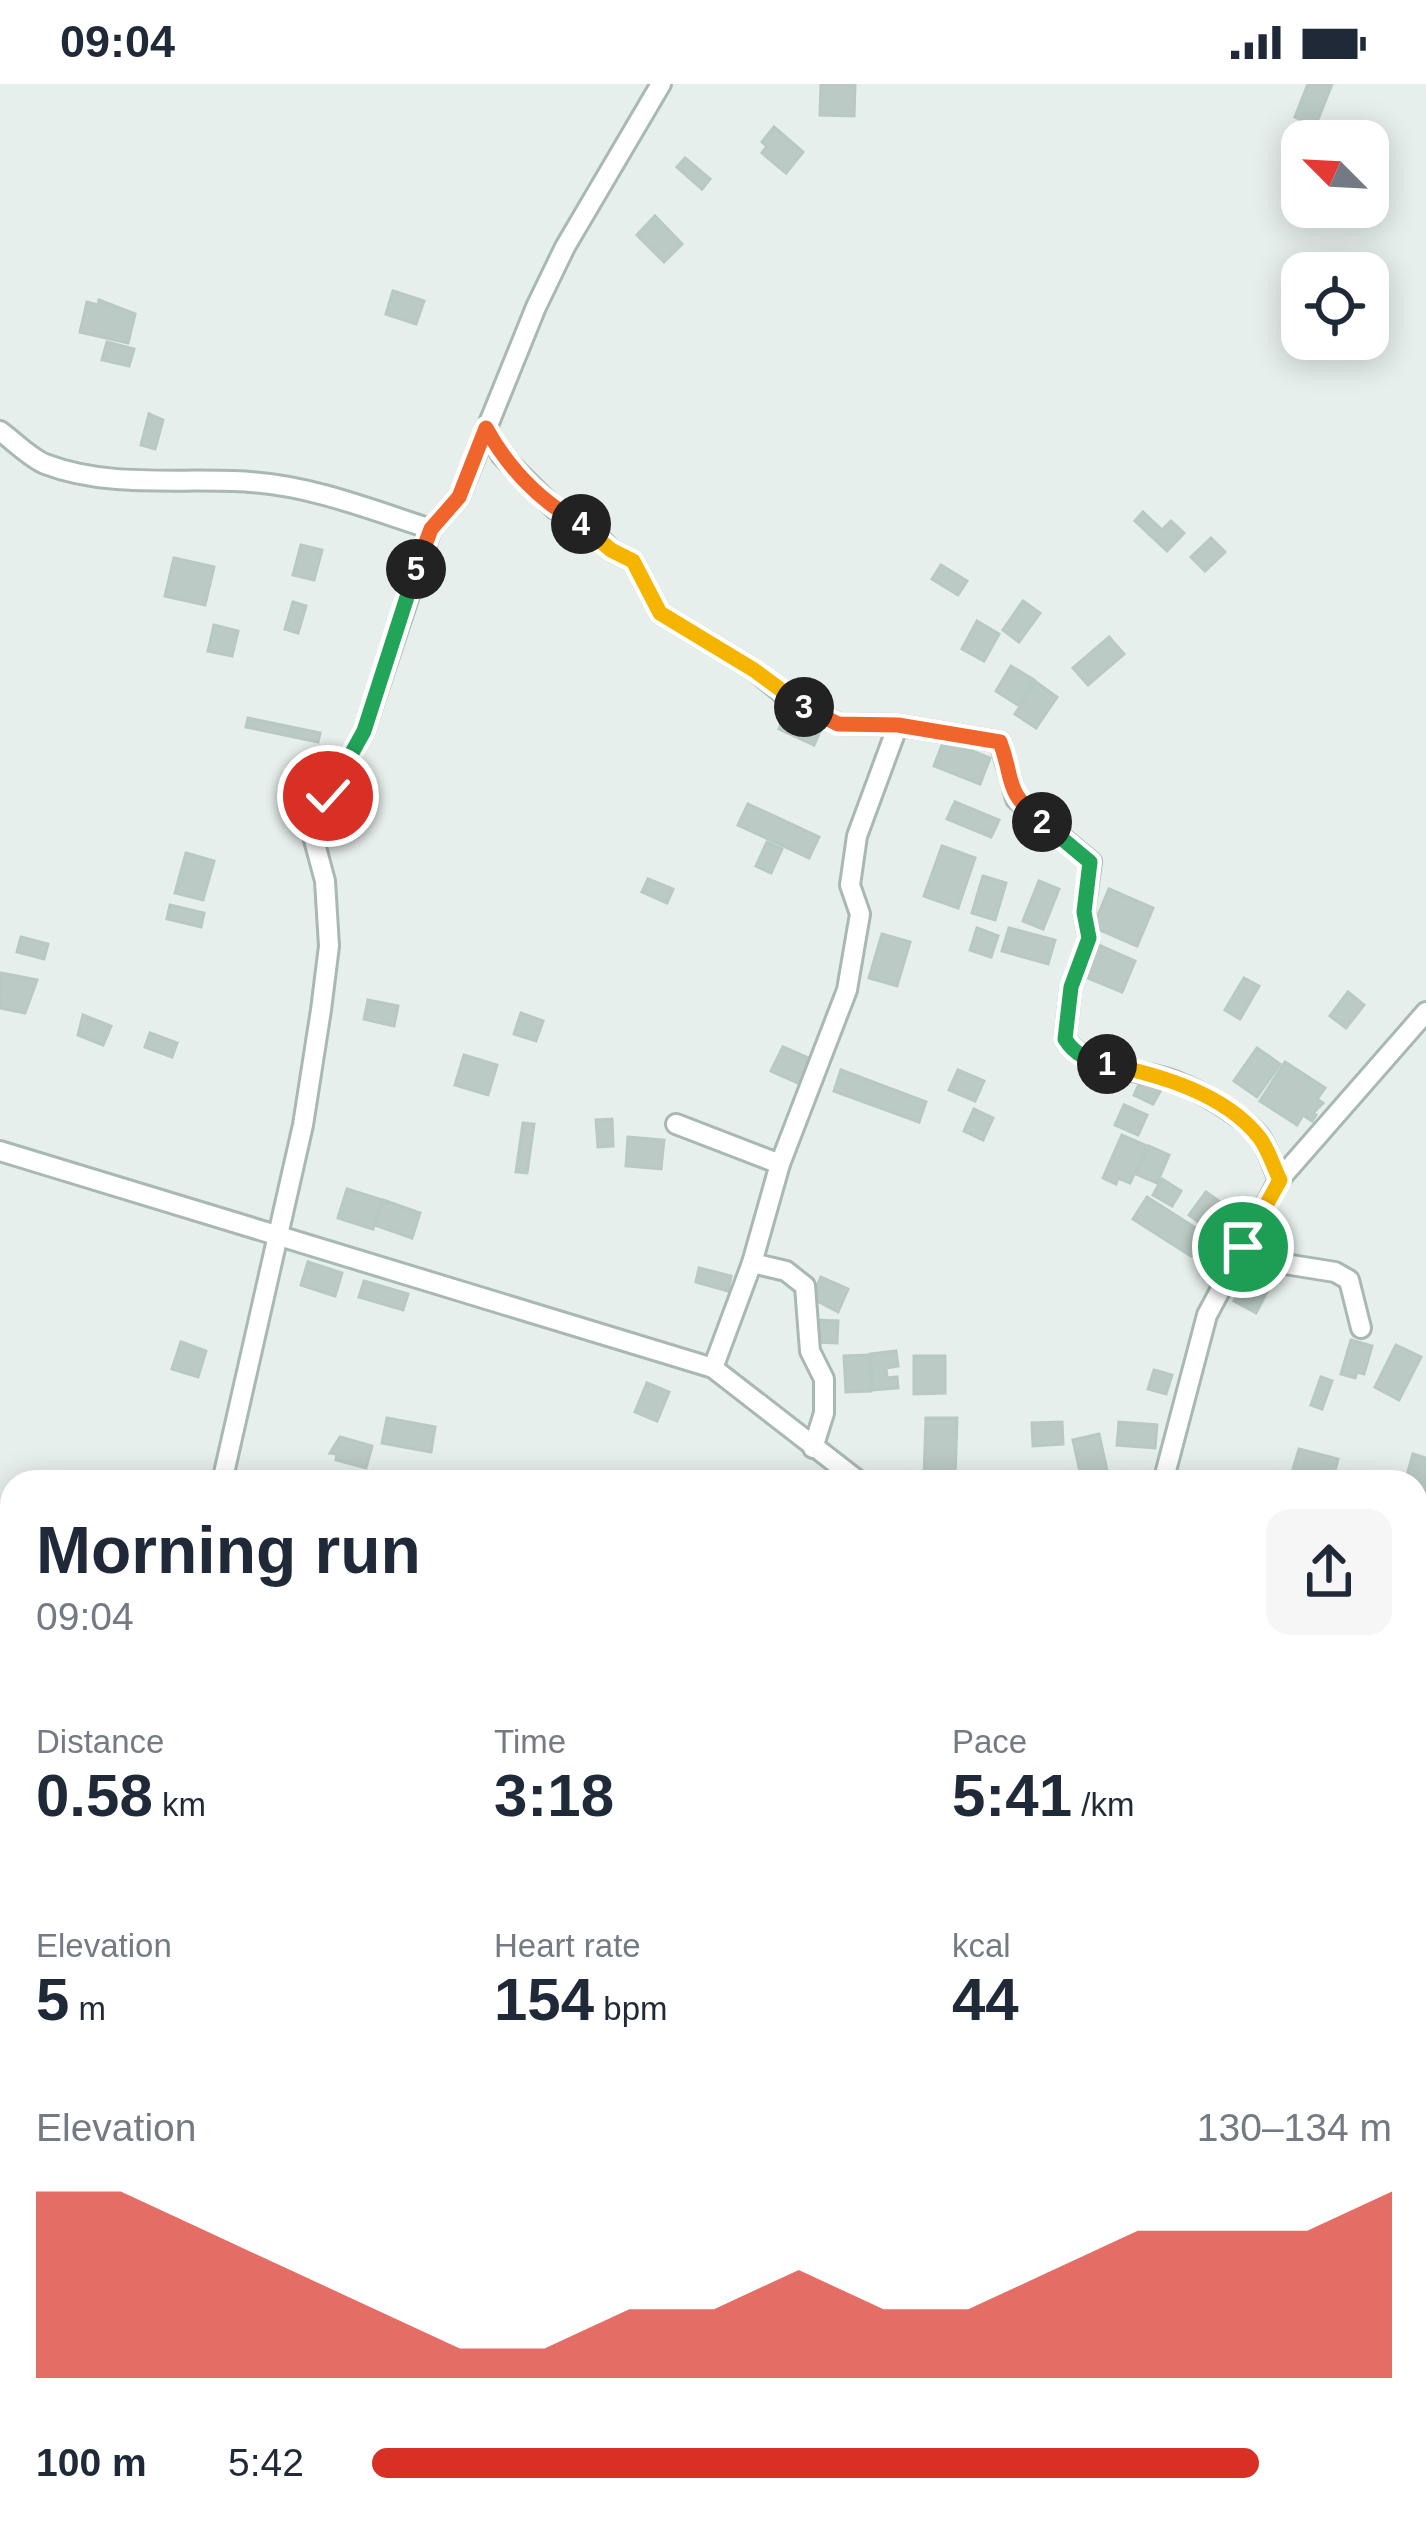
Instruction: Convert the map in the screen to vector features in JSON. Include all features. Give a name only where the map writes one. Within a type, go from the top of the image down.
[{"type":"street","points":[[224,1470],[303,1125],[328,946],[325,881],[313,836],[328,796],[364,731],[431,529],[459,497],[565,247],[661,84]]},
{"type":"street","points":[[486,428],[502,456],[555,509],[633,561],[660,613],[754,670],[793,702],[838,724],[898,725],[1000,742],[1016,799],[1090,862],[1084,912],[1089,938],[1071,987],[1065,1039],[1090,1061],[1175,1081],[1224,1108],[1259,1137],[1280,1180]]},
{"type":"street","points":[[0,431],[41,463],[88,475],[193,484],[249,482],[311,492],[431,529]]},
{"type":"street","points":[[713,1368],[752,1263],[781,1164],[847,990],[860,914],[850,885],[857,836],[898,725]]},
{"type":"street","points":[[1166,1470],[1207,1316],[1280,1180],[1426,1012]]},
{"type":"street","points":[[676,1124],[781,1164]]},
{"type":"street","points":[[0,1151],[713,1368],[843,1470]]},
{"type":"street","points":[[1243,1247],[1285,1264],[1335,1272],[1349,1280],[1361,1328]]},
{"type":"street","points":[[752,1263],[786,1271],[805,1286],[809,1352],[824,1379],[824,1413],[813,1448]]},
{"type":"building","points":[[821,84],[855,84],[854,116],[820,115]]},
{"type":"building","points":[[1308,84],[1332,84],[1318,120],[1295,117]]},
{"type":"building","points":[[774,127],[803,152],[786,173],[762,153],[767,146],[762,142]]},
{"type":"building","points":[[685,158],[710,179],[702,189],[677,167]]},
{"type":"building","points":[[655,216],[682,244],[664,262],[637,235]]},
{"type":"building","points":[[393,291],[424,301],[416,324],[386,314]]},
{"type":"building","points":[[99,300],[135,314],[128,343],[80,332],[87,302],[98,305]]},
{"type":"building","points":[[107,342],[134,349],[129,366],[102,360]]},
{"type":"building","points":[[149,414],[163,420],[155,449],[141,445]]},
{"type":"building","points":[[1143,512],[1162,530],[1171,521],[1184,533],[1167,551],[1135,521]]},
{"type":"building","points":[[1211,538],[1225,552],[1205,571],[1191,557]]},
{"type":"building","points":[[301,545],[322,550],[314,580],[293,575]]},
{"type":"building","points":[[174,558],[214,567],[205,605],[165,596]]},
{"type":"building","points":[[941,565],[967,581],[958,595],[932,579]]},
{"type":"building","points":[[1023,601],[1040,613],[1019,642],[1003,630]]},
{"type":"building","points":[[293,602],[306,606],[298,633],[285,629]]},
{"type":"building","points":[[977,621],[999,634],[984,661],[962,649]]},
{"type":"building","points":[[214,625],[238,631],[232,656],[208,651]]},
{"type":"building","points":[[1109,637],[1124,654],[1088,685],[1073,668]]},
{"type":"building","points":[[1011,666],[1034,680],[1018,705],[996,691]]},
{"type":"building","points":[[1036,682],[1057,697],[1036,728],[1015,714]]},
{"type":"building","points":[[789,707],[824,722],[814,745],[779,729]]},
{"type":"building","points":[[248,718],[320,733],[318,742],[246,727]]},
{"type":"building","points":[[944,740],[990,758],[980,784],[934,766]]},
{"type":"building","points":[[955,802],[999,820],[991,837],[947,819]]},
{"type":"building","points":[[748,804],[819,837],[809,858],[738,825]]},
{"type":"building","points":[[767,842],[782,849],[771,873],[756,866]]},
{"type":"building","points":[[942,846],[975,858],[958,908],[924,896]]},
{"type":"building","points":[[186,853],[214,861],[203,900],[175,893]]},
{"type":"building","points":[[983,876],[1006,883],[995,920],[972,913]]},
{"type":"building","points":[[648,879],[673,889],[667,903],[642,892]]},
{"type":"building","points":[[1039,881],[1059,889],[1043,929],[1023,921]]},
{"type":"building","points":[[1109,889],[1153,908],[1137,946],[1093,927]]},
{"type":"building","points":[[170,905],[204,913],[201,927],[167,919]]},
{"type":"building","points":[[977,928],[998,936],[991,957],[970,950]]},
{"type":"building","points":[[1009,928],[1055,940],[1048,964],[1002,951]]},
{"type":"building","points":[[882,934],[910,942],[897,986],[869,978]]},
{"type":"building","points":[[21,937],[48,944],[44,959],[17,952]]},
{"type":"building","points":[[1092,942],[1135,961],[1122,992],[1078,974]]},
{"type":"building","points":[[1,973],[37,980],[25,1013],[0,1008]]},
{"type":"building","points":[[1244,978],[1259,986],[1240,1019],[1225,1010]]},
{"type":"building","points":[[1348,992],[1364,1005],[1346,1028],[1330,1016]]},
{"type":"building","points":[[368,1000],[398,1006],[394,1026],[364,1019]]},
{"type":"building","points":[[521,1013],[543,1021],[536,1041],[514,1034]]},
{"type":"building","points":[[83,1015],[111,1026],[103,1045],[78,1035]]},
{"type":"building","points":[[150,1033],[177,1043],[172,1057],[145,1047]]},
{"type":"building","points":[[783,1047],[811,1059],[800,1084],[771,1071]]},
{"type":"building","points":[[1257,1048],[1280,1064],[1257,1097],[1234,1081]]},
{"type":"building","points":[[464,1055],[497,1065],[488,1095],[455,1085]]},
{"type":"building","points":[[1285,1062],[1325,1088],[1317,1099],[1323,1103],[1312,1121],[1303,1115],[1297,1125],[1260,1101]]},
{"type":"building","points":[[841,1070],[926,1102],[919,1122],[834,1091]]},
{"type":"building","points":[[958,1070],[984,1081],[975,1101],[949,1090]]},
{"type":"building","points":[[1142,1078],[1162,1088],[1153,1104],[1134,1095]]},
{"type":"building","points":[[1124,1105],[1147,1115],[1138,1135],[1115,1125]]},
{"type":"building","points":[[974,1109],[993,1118],[983,1140],[964,1131]]},
{"type":"building","points":[[612,1119],[613,1146],[598,1147],[596,1120]]},
{"type":"building","points":[[523,1123],[534,1124],[527,1173],[516,1172]]},
{"type":"building","points":[[1122,1135],[1147,1146],[1130,1183],[1118,1178],[1116,1184],[1103,1178]]},
{"type":"building","points":[[628,1137],[664,1140],[661,1169],[626,1166]]},
{"type":"building","points":[[1149,1146],[1169,1155],[1157,1183],[1136,1174]]},
{"type":"building","points":[[1162,1179],[1181,1191],[1172,1206],[1153,1195]]},
{"type":"building","points":[[347,1189],[382,1200],[373,1229],[338,1218]]},
{"type":"building","points":[[1206,1192],[1240,1216],[1223,1240],[1189,1215]]},
{"type":"building","points":[[1147,1197],[1205,1234],[1191,1256],[1133,1219]]},
{"type":"building","points":[[383,1200],[420,1213],[412,1238],[375,1225]]},
{"type":"building","points":[[308,1262],[342,1273],[335,1296],[301,1285]]},
{"type":"building","points":[[699,1268],[731,1276],[728,1291],[696,1282]]},
{"type":"building","points":[[1248,1276],[1269,1288],[1256,1313],[1234,1301]]},
{"type":"building","points":[[821,1277],[848,1289],[838,1312],[812,1298]]},
{"type":"building","points":[[364,1281],[408,1294],[403,1310],[359,1297]]},
{"type":"building","points":[[816,1320],[838,1321],[837,1343],[815,1342]]},
{"type":"building","points":[[1351,1340],[1372,1346],[1364,1374],[1357,1372],[1355,1378],[1341,1374]]},
{"type":"building","points":[[181,1342],[206,1351],[198,1377],[172,1369]]},
{"type":"building","points":[[1396,1345],[1421,1357],[1399,1400],[1375,1387]]},
{"type":"building","points":[[896,1351],[898,1366],[886,1368],[887,1378],[897,1377],[898,1388],[873,1390],[870,1354]]},
{"type":"building","points":[[870,1355],[871,1391],[846,1392],[844,1356]]},
{"type":"building","points":[[914,1356],[945,1356],[945,1393],[914,1394]]},
{"type":"building","points":[[1154,1370],[1172,1375],[1166,1394],[1148,1389]]},
{"type":"building","points":[[1321,1377],[1332,1381],[1322,1409],[1311,1405]]},
{"type":"building","points":[[647,1383],[669,1392],[657,1421],[635,1412]]},
{"type":"building","points":[[387,1418],[435,1427],[431,1452],[382,1443]]},
{"type":"building","points":[[926,1418],[957,1418],[955,1470],[924,1470]]},
{"type":"building","points":[[1062,1422],[1063,1444],[1033,1446],[1032,1423]]},
{"type":"building","points":[[1119,1422],[1157,1425],[1155,1448],[1117,1445]]},
{"type":"building","points":[[1099,1434],[1107,1470],[1080,1470],[1073,1440]]},
{"type":"building","points":[[340,1437],[372,1446],[366,1468],[336,1460],[337,1454],[330,1453]]},
{"type":"building","points":[[1299,1449],[1338,1459],[1335,1470],[1293,1470]]},
{"type":"building","points":[[1413,1454],[1426,1458],[1426,1470],[1408,1470]]},
{"type":"route","points":[[328,796],[364,731],[431,529],[459,497],[486,428],[502,456],[555,509],[633,561],[660,613],[754,670],[793,702],[838,724],[898,725],[1003,745],[1016,799],[1090,862],[1084,912],[1089,938],[1071,987],[1065,1039],[1090,1061],[1175,1081],[1224,1108],[1259,1137],[1280,1180],[1243,1247]]}]
